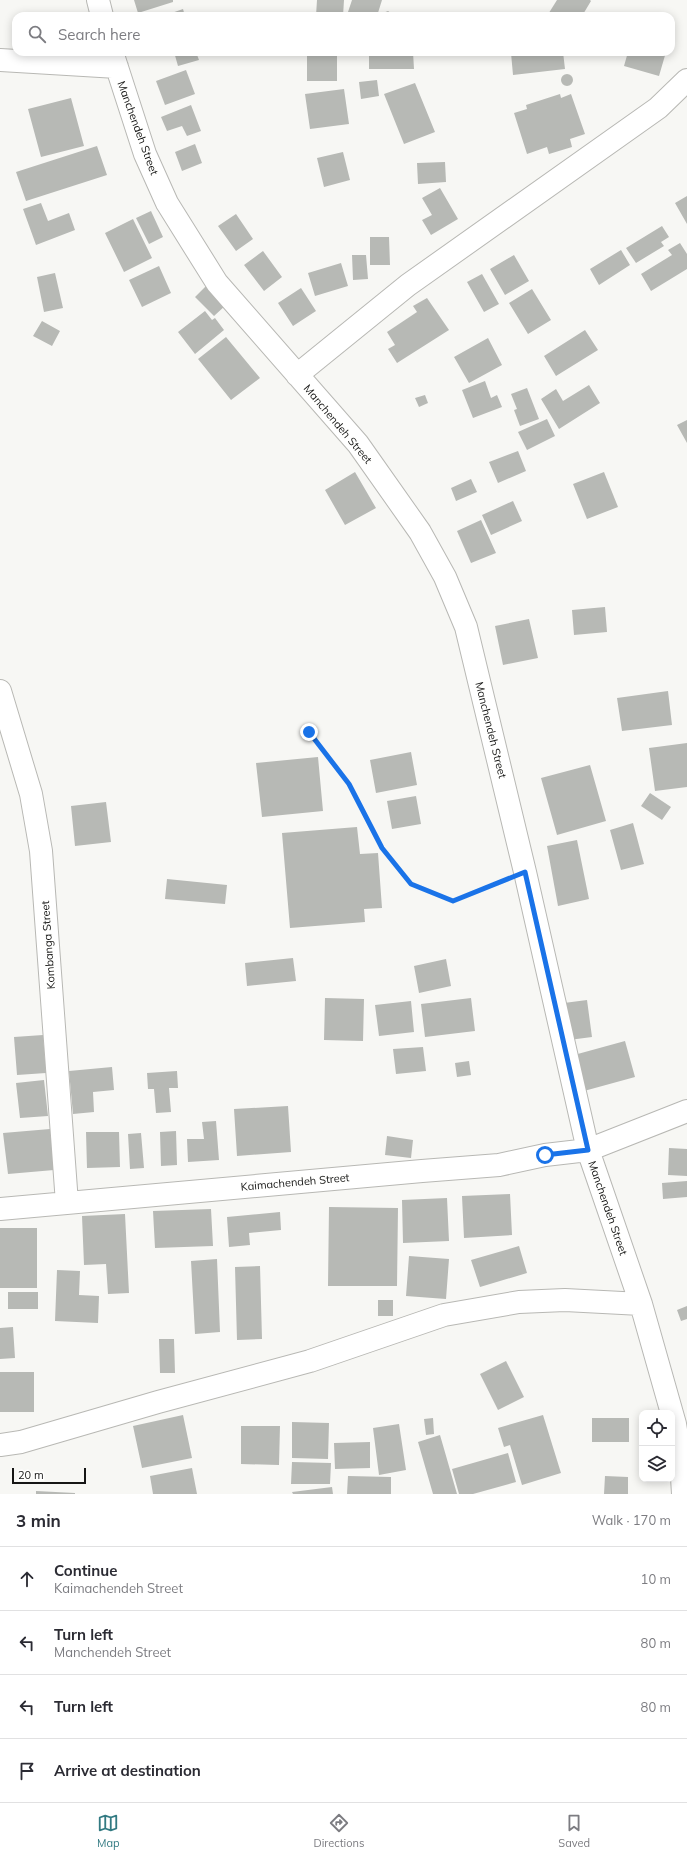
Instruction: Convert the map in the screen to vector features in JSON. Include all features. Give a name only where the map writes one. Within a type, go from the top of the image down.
[{"type":"street","points":[[98,0],[101,12]]},
{"type":"street","points":[[0,60],[114,60]]},
{"type":"street","name":"Manchendeh Street","points":[[114,60],[145,154],[167,203],[217,283],[358,444],[420,532],[445,577],[466,627],[525,872],[588,1150],[641,1304],[675,1424],[681,1461],[683,1494]]},
{"type":"street","points":[[297,375],[408,285],[658,108],[687,80]]},
{"type":"street","name":"Kombanga Street","points":[[0,692],[31,794],[41,851],[67,1203]]},
{"type":"street","name":"Kaimachendeh Street","points":[[0,1209],[499,1165],[545,1155],[588,1150],[687,1111]]},
{"type":"street","points":[[0,1446],[21,1442],[158,1402],[310,1361],[444,1315],[519,1302],[565,1300],[641,1304]]},
{"type":"path","points":[[309,732],[349,784],[382,848],[411,884],[453,901],[525,872]]},
{"type":"building","points":[[134,0],[173,0],[173,2],[138,12]]},
{"type":"building","points":[[317,0],[344,0],[343,12],[316,12]]},
{"type":"building","points":[[352,0],[382,0],[378,12],[348,12]]},
{"type":"building","points":[[557,0],[591,1],[584,12],[550,12]]},
{"type":"building","points":[[183,9],[184,12],[174,12]]},
{"type":"building","points":[[175,56],[198,56],[199,60],[178,66]]},
{"type":"building","points":[[307,56],[337,56],[337,81],[307,81]]},
{"type":"building","points":[[369,56],[413,56],[414,69],[369,69]]},
{"type":"building","points":[[511,56],[563,56],[565,69],[513,75]]},
{"type":"building","points":[[627,56],[665,56],[659,76],[624,66]]},
{"type":"building","points":[[186,70],[195,94],[165,105],[156,81]]},
{"type":"building","points":[[565,74],[569,74],[573,80],[569,86],[565,86],[561,82],[561,78]]},
{"type":"building","points":[[377,80],[379,96],[361,99],[359,82]]},
{"type":"building","points":[[415,83],[435,132],[404,144],[384,94]]},
{"type":"building","points":[[344,89],[349,124],[310,129],[305,94]]},
{"type":"building","points":[[560,94],[561,98],[571,94],[585,134],[570,139],[572,147],[549,154],[547,147],[527,154],[514,113],[527,109],[526,105]]},
{"type":"building","points":[[71,98],[84,146],[41,157],[28,109]]},
{"type":"building","points":[[191,105],[201,131],[187,136],[182,126],[167,131],[161,117]]},
{"type":"building","points":[[195,144],[202,163],[182,171],[175,152]]},
{"type":"building","points":[[97,146],[107,175],[26,201],[16,172]]},
{"type":"building","points":[[343,152],[350,180],[324,187],[317,158]]},
{"type":"building","points":[[445,162],[446,182],[418,184],[417,163]]},
{"type":"building","points":[[440,188],[458,219],[431,235],[422,220],[432,215],[422,198]]},
{"type":"building","points":[[687,196],[687,224],[675,203]]},
{"type":"building","points":[[41,203],[48,221],[69,213],[75,230],[36,245],[23,209]]},
{"type":"building","points":[[151,211],[163,237],[149,244],[136,218]]},
{"type":"building","points":[[236,214],[253,239],[236,251],[218,226]]},
{"type":"building","points":[[133,219],[152,258],[124,272],[105,233]]},
{"type":"building","points":[[662,226],[669,237],[661,242],[664,246],[636,263],[626,248]]},
{"type":"building","points":[[370,237],[389,237],[390,265],[370,265]]},
{"type":"building","points":[[680,243],[687,254],[687,269],[651,291],[641,274],[672,255],[668,250]]},
{"type":"building","points":[[621,250],[630,265],[599,285],[590,269]]},
{"type":"building","points":[[263,251],[282,277],[264,291],[244,265]]},
{"type":"building","points":[[352,255],[366,255],[368,279],[353,280]]},
{"type":"building","points":[[514,255],[529,281],[505,295],[490,269]]},
{"type":"building","points":[[341,263],[348,286],[315,296],[308,273]]},
{"type":"building","points":[[159,266],[171,293],[142,307],[129,280]]},
{"type":"building","points":[[55,273],[63,308],[44,312],[37,277]]},
{"type":"building","points":[[482,274],[499,304],[484,312],[467,282]]},
{"type":"building","points":[[207,285],[226,305],[214,316],[195,297]]},
{"type":"building","points":[[301,288],[316,311],[293,326],[278,303]]},
{"type":"building","points":[[532,289],[551,320],[528,334],[509,303]]},
{"type":"building","points":[[427,298],[449,330],[397,363],[388,349],[395,345],[387,332],[417,312],[413,306]]},
{"type":"building","points":[[205,311],[212,320],[215,318],[224,330],[195,354],[178,332]]},
{"type":"building","points":[[42,321],[60,331],[52,346],[33,336]]},
{"type":"building","points":[[585,330],[598,350],[556,376],[544,356]]},
{"type":"building","points":[[226,337],[260,378],[231,400],[198,359]]},
{"type":"building","points":[[488,338],[502,365],[469,383],[454,357]]},
{"type":"building","points":[[485,381],[491,398],[497,395],[502,407],[473,418],[462,390]]},
{"type":"building","points":[[589,385],[600,403],[559,429],[541,399],[556,389],[563,401]]},
{"type":"building","points":[[527,388],[539,419],[520,426],[514,410],[517,409],[511,394]]},
{"type":"building","points":[[425,395],[428,403],[419,407],[415,398]]},
{"type":"building","points":[[547,419],[555,436],[527,450],[518,432]]},
{"type":"building","points":[[687,420],[687,443],[677,425]]},
{"type":"building","points":[[518,451],[526,471],[498,483],[489,462]]},
{"type":"building","points":[[355,472],[376,508],[345,525],[325,490]]},
{"type":"building","points":[[604,472],[618,507],[587,519],[573,484]]},
{"type":"building","points":[[471,479],[477,492],[456,501],[451,488]]},
{"type":"building","points":[[513,501],[522,521],[491,535],[482,515]]},
{"type":"building","points":[[481,520],[496,553],[471,563],[457,531]]},
{"type":"building","points":[[605,607],[607,632],[574,635],[572,610]]},
{"type":"building","points":[[529,619],[538,658],[503,665],[495,626]]},
{"type":"building","points":[[668,691],[672,725],[622,731],[617,698]]},
{"type":"building","points":[[687,743],[687,787],[655,791],[649,748]]},
{"type":"building","points":[[411,752],[417,785],[376,793],[370,760]]},
{"type":"building","points":[[318,757],[323,811],[262,817],[256,763]]},
{"type":"building","points":[[590,765],[606,821],[557,835],[541,778]]},
{"type":"building","points":[[650,793],[671,807],[662,820],[641,806]]},
{"type":"building","points":[[416,796],[421,824],[392,829],[387,801]]},
{"type":"building","points":[[106,802],[111,842],[75,846],[71,806]]},
{"type":"building","points":[[633,823],[644,864],[621,870],[610,830]]},
{"type":"building","points":[[357,827],[360,854],[378,853],[382,908],[364,909],[365,922],[290,928],[282,833]]},
{"type":"building","points":[[577,840],[589,899],[558,906],[547,846]]},
{"type":"building","points":[[167,879],[227,885],[225,904],[165,899]]},
{"type":"building","points":[[293,958],[296,981],[247,986],[245,963]]},
{"type":"building","points":[[446,959],[451,986],[419,993],[414,966]]},
{"type":"building","points":[[325,998],[364,999],[363,1041],[324,1040]]},
{"type":"building","points":[[471,998],[475,1031],[425,1037],[421,1004]]},
{"type":"building","points":[[587,1000],[592,1037],[569,1040],[564,1003]]},
{"type":"building","points":[[411,1001],[414,1032],[379,1036],[375,1005]]},
{"type":"building","points":[[43,1035],[46,1073],[17,1075],[14,1037]]},
{"type":"building","points":[[625,1041],[635,1077],[584,1091],[574,1055]]},
{"type":"building","points":[[423,1047],[426,1071],[396,1074],[393,1049]]},
{"type":"building","points":[[469,1061],[471,1075],[457,1077],[455,1063]]},
{"type":"building","points":[[112,1067],[114,1090],[93,1092],[94,1112],[73,1114],[69,1071]]},
{"type":"building","points":[[177,1071],[178,1088],[169,1088],[171,1112],[156,1113],[154,1089],[148,1089],[147,1073]]},
{"type":"building","points":[[44,1080],[48,1116],[20,1118],[16,1083]]},
{"type":"building","points":[[288,1106],[291,1152],[237,1156],[234,1109]]},
{"type":"building","points":[[216,1121],[219,1160],[188,1162],[187,1139],[204,1139],[202,1122]]},
{"type":"building","points":[[50,1129],[54,1170],[8,1174],[3,1133]]},
{"type":"building","points":[[176,1131],[177,1165],[161,1166],[160,1132]]},
{"type":"building","points":[[86,1132],[119,1132],[120,1167],[87,1168]]},
{"type":"building","points":[[141,1133],[144,1168],[130,1169],[128,1134]]},
{"type":"building","points":[[387,1136],[413,1140],[411,1158],[385,1155]]},
{"type":"building","points":[[669,1148],[687,1149],[687,1176],[668,1175]]},
{"type":"building","points":[[687,1181],[687,1197],[663,1199],[662,1183]]},
{"type":"building","points":[[510,1194],[512,1235],[464,1238],[462,1196]]},
{"type":"building","points":[[447,1198],[449,1241],[403,1243],[402,1200]]},
{"type":"building","points":[[329,1207],[398,1208],[397,1286],[328,1286]]},
{"type":"building","points":[[211,1209],[213,1246],[155,1248],[153,1211]]},
{"type":"building","points":[[280,1212],[281,1230],[249,1233],[250,1245],[229,1247],[227,1217]]},
{"type":"building","points":[[125,1214],[129,1293],[108,1294],[106,1264],[84,1265],[82,1216]]},
{"type":"building","points":[[0,1228],[37,1228],[37,1288],[0,1288]]},
{"type":"building","points":[[519,1246],[527,1273],[480,1287],[471,1260]]},
{"type":"building","points":[[409,1256],[449,1259],[446,1299],[406,1296]]},
{"type":"building","points":[[217,1259],[220,1332],[195,1334],[191,1261]]},
{"type":"building","points":[[260,1266],[262,1339],[237,1340],[235,1267]]},
{"type":"building","points":[[57,1270],[80,1271],[79,1295],[99,1296],[98,1323],[55,1321]]},
{"type":"building","points":[[8,1292],[38,1292],[38,1309],[8,1309]]},
{"type":"building","points":[[378,1300],[393,1300],[393,1316],[378,1316]]},
{"type":"building","points":[[687,1306],[687,1319],[681,1321],[677,1310]]},
{"type":"building","points":[[13,1327],[15,1358],[0,1359],[0,1328]]},
{"type":"building","points":[[159,1339],[174,1339],[175,1373],[160,1373]]},
{"type":"building","points":[[506,1361],[524,1397],[498,1410],[480,1374]]},
{"type":"building","points":[[0,1372],[34,1372],[34,1412],[0,1412]]},
{"type":"building","points":[[183,1415],[192,1458],[142,1468],[133,1426]]},
{"type":"building","points":[[543,1415],[561,1473],[522,1485],[510,1445],[504,1447],[498,1428]]},
{"type":"building","points":[[433,1418],[434,1434],[426,1435],[424,1419]]},
{"type":"building","points":[[592,1418],[629,1418],[629,1442],[592,1442]]},
{"type":"building","points":[[292,1422],[329,1423],[328,1459],[292,1458]]},
{"type":"building","points":[[399,1424],[406,1470],[379,1475],[373,1428]]},
{"type":"building","points":[[241,1426],[280,1426],[279,1465],[241,1464]]},
{"type":"building","points":[[440,1435],[457,1494],[433,1494],[418,1442]]},
{"type":"building","points":[[370,1442],[370,1468],[335,1469],[334,1443]]},
{"type":"building","points":[[508,1453],[516,1482],[473,1494],[459,1494],[452,1469]]},
{"type":"building","points":[[292,1462],[331,1463],[330,1484],[291,1484]]},
{"type":"building","points":[[192,1468],[197,1494],[153,1494],[150,1476]]},
{"type":"building","points":[[348,1476],[391,1477],[391,1494],[347,1494]]},
{"type":"building","points":[[605,1476],[628,1477],[628,1494],[604,1494]]},
{"type":"building","points":[[332,1487],[333,1494],[293,1494],[292,1492]]},
{"type":"building","points":[[36,1491],[75,1493],[75,1494],[36,1494]]},
{"type":"route","points":[[309,732],[349,784],[382,848],[411,884],[453,901],[525,872],[588,1150],[545,1155]]}]
